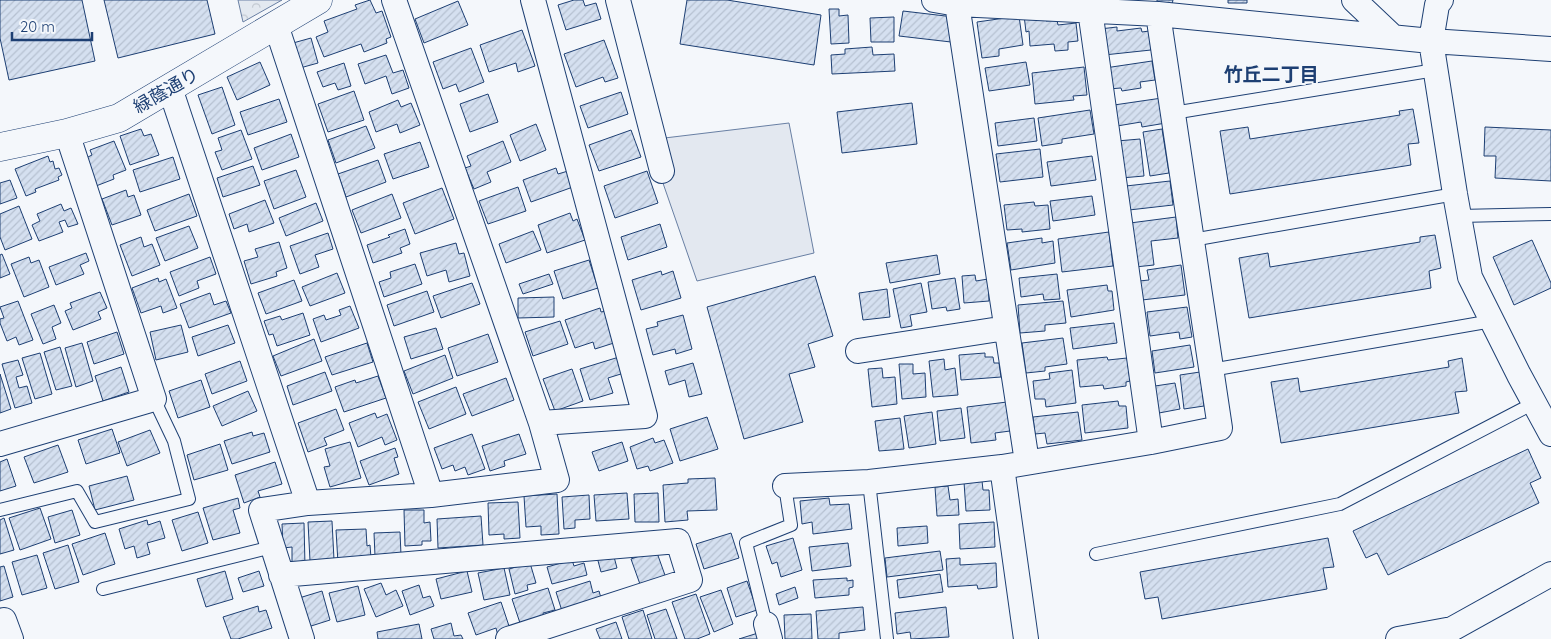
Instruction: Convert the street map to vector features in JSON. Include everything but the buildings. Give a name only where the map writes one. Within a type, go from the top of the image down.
[{"type":"street","name":"緑蔭通り","points":[[0,147],[67,133],[119,118],[318,0]]},
{"type":"street","points":[[297,638],[281,575],[260,510],[308,503],[431,495],[557,480],[540,423],[394,0]]},
{"type":"street","points":[[533,0],[645,416],[540,423]]},
{"type":"street","points":[[618,0],[662,172]]},
{"type":"street","points":[[934,0],[957,4],[1062,4],[1090,10],[1158,14],[1195,9],[1431,41],[1551,49]]},
{"type":"street","points":[[1354,0],[1392,36]]},
{"type":"street","points":[[1441,0],[1437,5],[1431,41],[1470,277],[1551,434]]},
{"type":"street","points":[[957,4],[1028,462]]},
{"type":"street","points":[[1090,10],[1151,442]]},
{"type":"street","points":[[785,486],[869,482],[1002,467],[1151,442],[1220,428],[1158,14]]},
{"type":"street","points":[[276,25],[431,495]]},
{"type":"street","points":[[170,88],[308,503]]},
{"type":"street","points":[[0,444],[154,399],[67,133]]},
{"type":"street","points":[[858,351],[1006,328]]},
{"type":"street","points":[[1002,467],[1026,639]]},
{"type":"street","points":[[281,575],[678,541],[690,580],[508,639]]},
{"type":"street","points":[[1398,639],[1452,629],[1551,574]]},
{"type":"street","points":[[0,622],[4,620],[11,639]]},
{"type":"lane","points":[[1173,114],[1435,70]]},
{"type":"lane","points":[[1192,240],[1457,205],[1551,214]]},
{"type":"lane","points":[[1211,370],[1492,320]]},
{"type":"lane","points":[[0,510],[77,491],[95,522],[189,499],[174,441],[154,399]]},
{"type":"lane","points":[[1096,554],[1340,504],[1534,402]]},
{"type":"lane","points":[[869,482],[887,639]]},
{"type":"lane","points":[[768,631],[746,543],[791,525],[785,486]]},
{"type":"lane","points":[[103,589],[272,547]]},
{"type":"green space","points":[[238,0],[282,0],[243,22]]},
{"type":"shaded area","points":[[789,123],[814,253],[697,281],[648,140]]},
{"type":"district","name":"竹丘二丁目","points":[[1271,74]]}]
